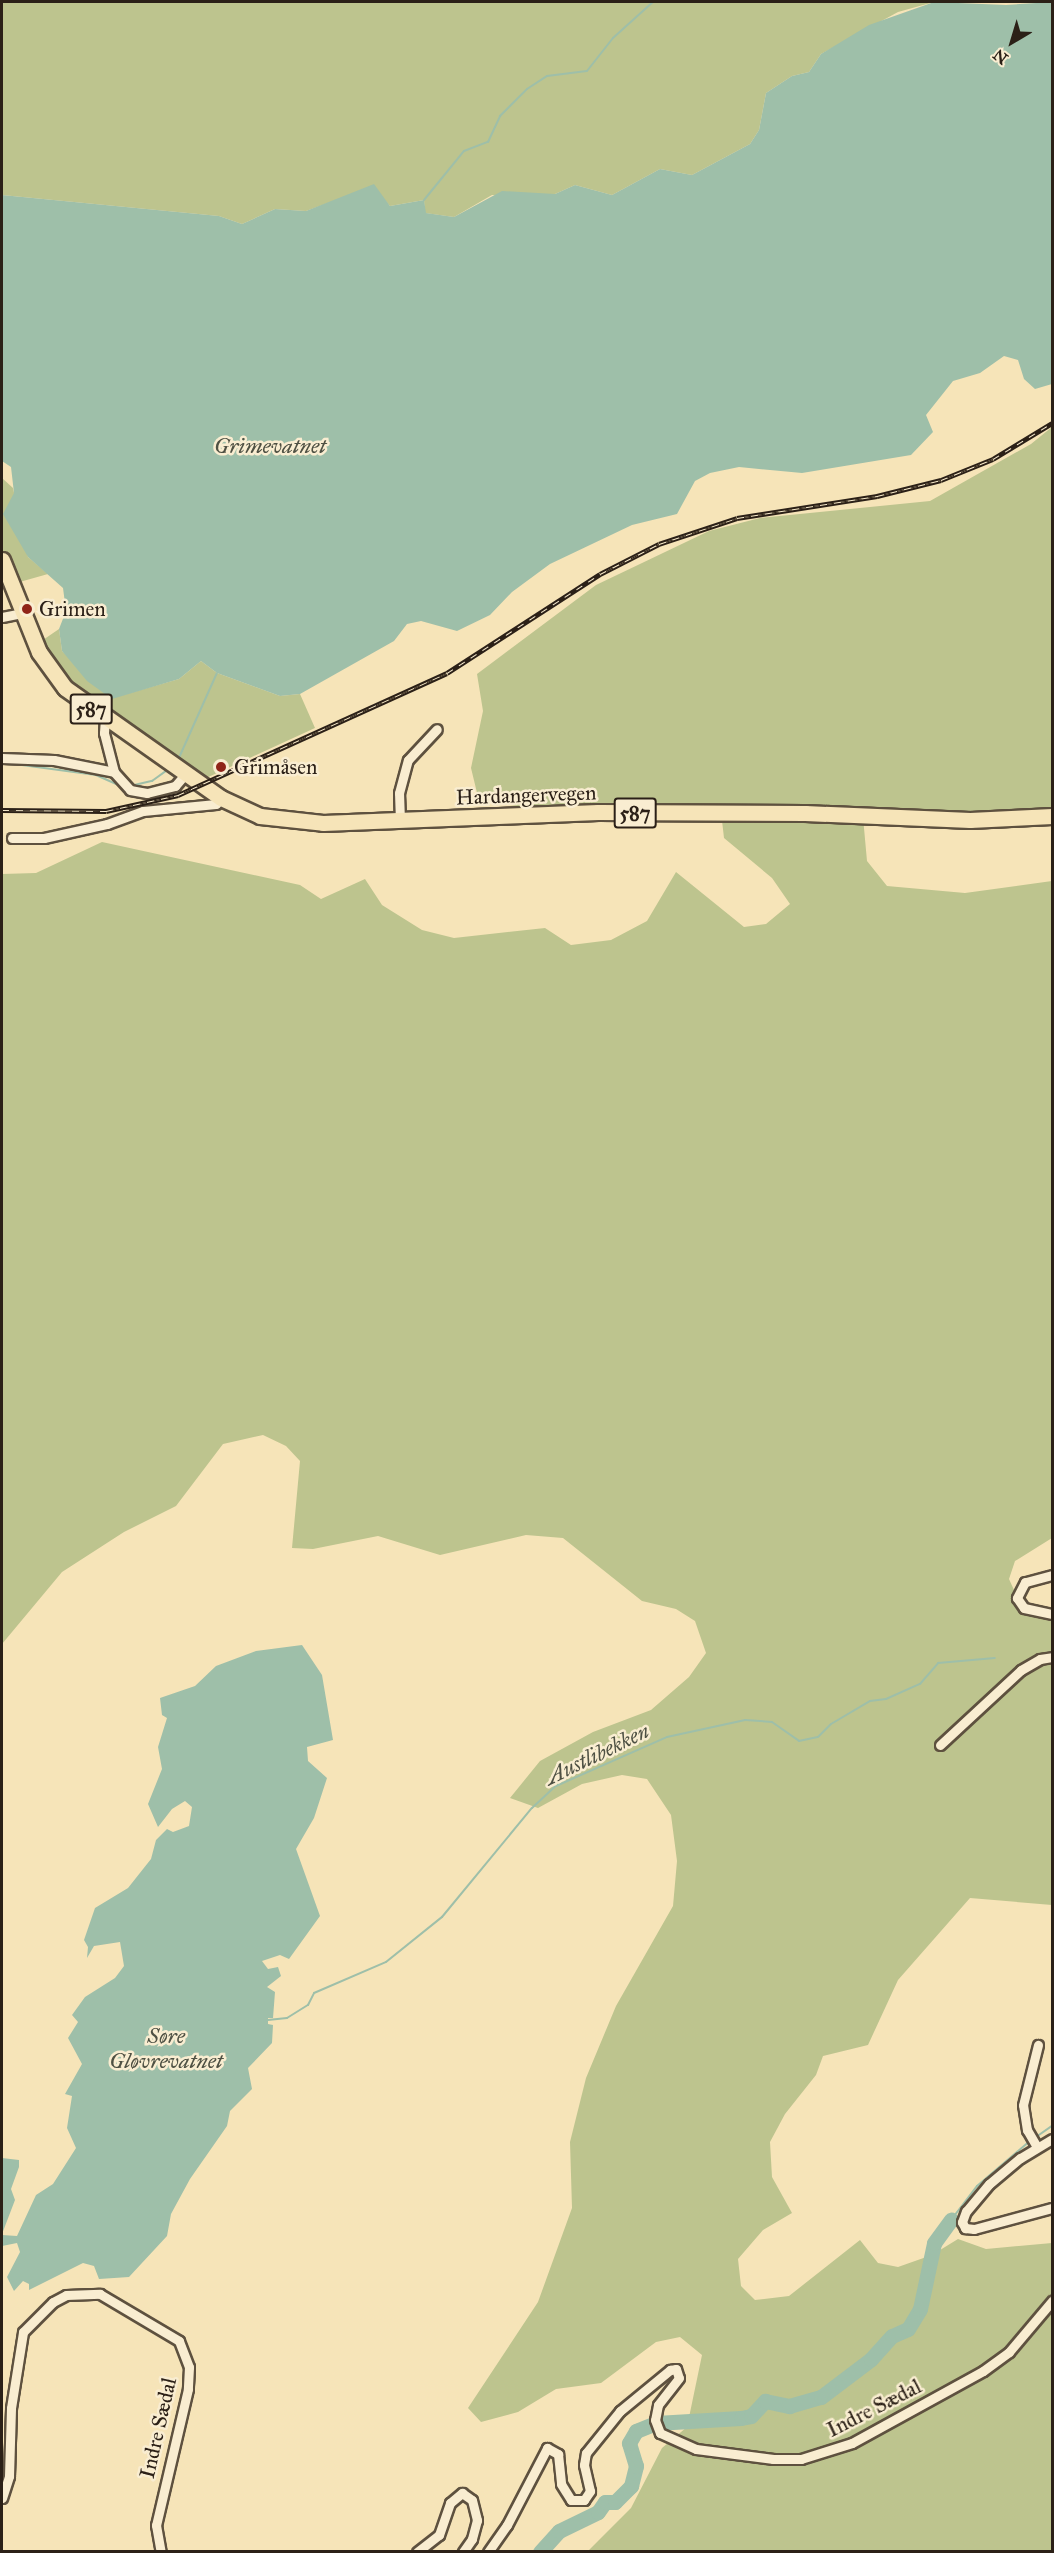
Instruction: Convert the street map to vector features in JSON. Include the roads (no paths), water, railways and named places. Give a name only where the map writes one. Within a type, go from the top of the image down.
[{"type":"main road","name":"Hardangervegen","points":[[2,561],[22,613],[55,677],[75,698],[237,808],[280,820],[400,821],[598,812],[814,813],[970,820],[1053,816]]},
{"type":"street","points":[[2,617],[22,613]]},
{"type":"street","points":[[105,718],[104,733],[120,780]]},
{"type":"street","points":[[400,821],[399,793],[408,760],[437,729]]},
{"type":"street","points":[[2,758],[54,760],[120,780],[147,793],[175,786],[178,766]]},
{"type":"street","points":[[12,838],[44,838],[107,824],[143,811],[216,804],[221,798]]},
{"type":"street","points":[[1053,1575],[1025,1582],[1017,1598],[1024,1608],[1053,1614]]},
{"type":"street","points":[[940,1745],[1021,1670],[1041,1659],[1053,1658]]},
{"type":"street","points":[[1033,2142],[1024,2096],[1038,2045]]},
{"type":"street","points":[[1053,2139],[1033,2142],[989,2184],[966,2211],[963,2225],[974,2229],[1053,2208]]},
{"type":"street","name":"Indre Sædal","points":[[2,2498],[9,2476],[11,2408],[23,2332],[53,2302],[66,2295],[100,2294],[179,2342],[189,2367],[188,2389],[156,2525],[160,2552]]},
{"type":"street","name":"Indre Sædal","points":[[488,2552],[507,2525],[547,2448],[558,2454],[561,2484],[571,2500],[584,2500],[590,2491],[584,2465],[595,2440],[636,2395],[670,2370],[676,2369],[680,2373],[677,2384],[658,2405],[656,2423],[660,2433],[696,2449],[773,2459],[827,2453],[915,2410],[999,2361],[1053,2301]]},
{"type":"street","points":[[417,2552],[439,2535],[450,2503],[462,2493],[472,2500],[477,2520],[472,2539],[463,2552]]},
{"type":"water","name":"Grimevatnet","points":[[934,2],[1006,5],[1052,2],[1052,384],[1035,389],[1024,379],[1018,360],[1004,356],[980,373],[953,381],[926,415],[933,432],[911,455],[802,473],[739,467],[710,473],[695,481],[677,514],[632,525],[550,564],[512,592],[490,615],[457,631],[421,621],[407,624],[394,641],[300,694],[280,696],[217,673],[201,661],[179,679],[112,699],[87,681],[62,651],[59,629],[66,611],[63,588],[28,557],[3,514],[14,493],[11,467],[2,461],[2,195],[219,216],[242,224],[275,209],[306,211],[374,184],[390,206],[424,200],[426,213],[454,217],[502,191],[555,194],[575,185],[612,195],[660,169],[692,175],[750,144],[759,130],[766,93],[792,76],[809,72],[821,54],[869,25]]},
{"type":"water","name":"Søre Gløvrevatnet","points":[[302,1645],[322,1675],[333,1740],[307,1747],[308,1761],[327,1778],[314,1818],[296,1849],[320,1916],[289,1959],[280,1955],[262,1961],[268,1969],[278,1967],[281,1976],[267,1987],[275,1992],[273,2018],[268,2018],[268,2024],[273,2025],[272,2043],[248,2068],[252,2089],[230,2111],[227,2126],[190,2179],[171,2214],[167,2236],[129,2277],[99,2279],[94,2266],[83,2263],[29,2290],[29,2284],[23,2281],[14,2291],[7,2277],[20,2252],[17,2243],[2,2246],[2,2235],[17,2236],[36,2195],[53,2184],[76,2148],[67,2128],[72,2096],[65,2094],[82,2064],[68,2038],[78,2022],[72,2015],[85,1997],[115,1978],[124,1966],[120,1942],[94,1946],[87,1958],[88,1947],[84,1940],[95,1908],[128,1888],[151,1859],[156,1840],[167,1829],[173,1832],[189,1826],[192,1807],[185,1801],[172,1809],[158,1827],[148,1804],[162,1769],[158,1747],[167,1718],[162,1715],[160,1698],[195,1686],[216,1666],[256,1651]]},
{"type":"water","points":[[2,2158],[19,2160],[19,2167],[11,2189],[15,2200],[2,2234]]},
{"type":"waterway","points":[[424,200],[464,151],[488,142],[500,116],[527,89],[547,76],[587,71],[613,38],[653,2]]},
{"type":"waterway","points":[[178,760],[217,673]]},
{"type":"waterway","points":[[7,763],[96,775],[121,786]]},
{"type":"waterway","points":[[130,786],[152,781],[170,768]]},
{"type":"waterway","name":"Austlibekken","points":[[268,2020],[287,2018],[308,2005],[314,1993],[386,1962],[442,1917],[532,1808],[556,1786],[667,1737],[745,1720],[772,1722],[799,1741],[818,1737],[831,1724],[870,1701],[886,1699],[920,1684],[938,1663],[995,1658]]},
{"type":"waterway","points":[[1036,2137],[1052,2126]]},
{"type":"waterway","points":[[951,2220],[977,2186],[1031,2140]]},
{"type":"waterway","points":[[540,2552],[559,2531],[598,2512],[605,2502],[615,2502],[631,2486],[636,2466],[629,2443],[636,2431],[656,2423],[741,2418],[751,2416],[765,2401],[789,2406],[821,2397],[871,2359],[892,2336],[908,2329],[920,2309],[934,2243],[951,2220]]},
{"type":"railway","points":[[2,810],[106,811],[178,795],[447,673],[600,574],[659,544],[737,518],[877,496],[941,480],[993,459],[1052,423]]},
{"type":"place","name":"Grimen","points":[[27,609]]},
{"type":"place","name":"Grimåsen","points":[[221,767]]}]
